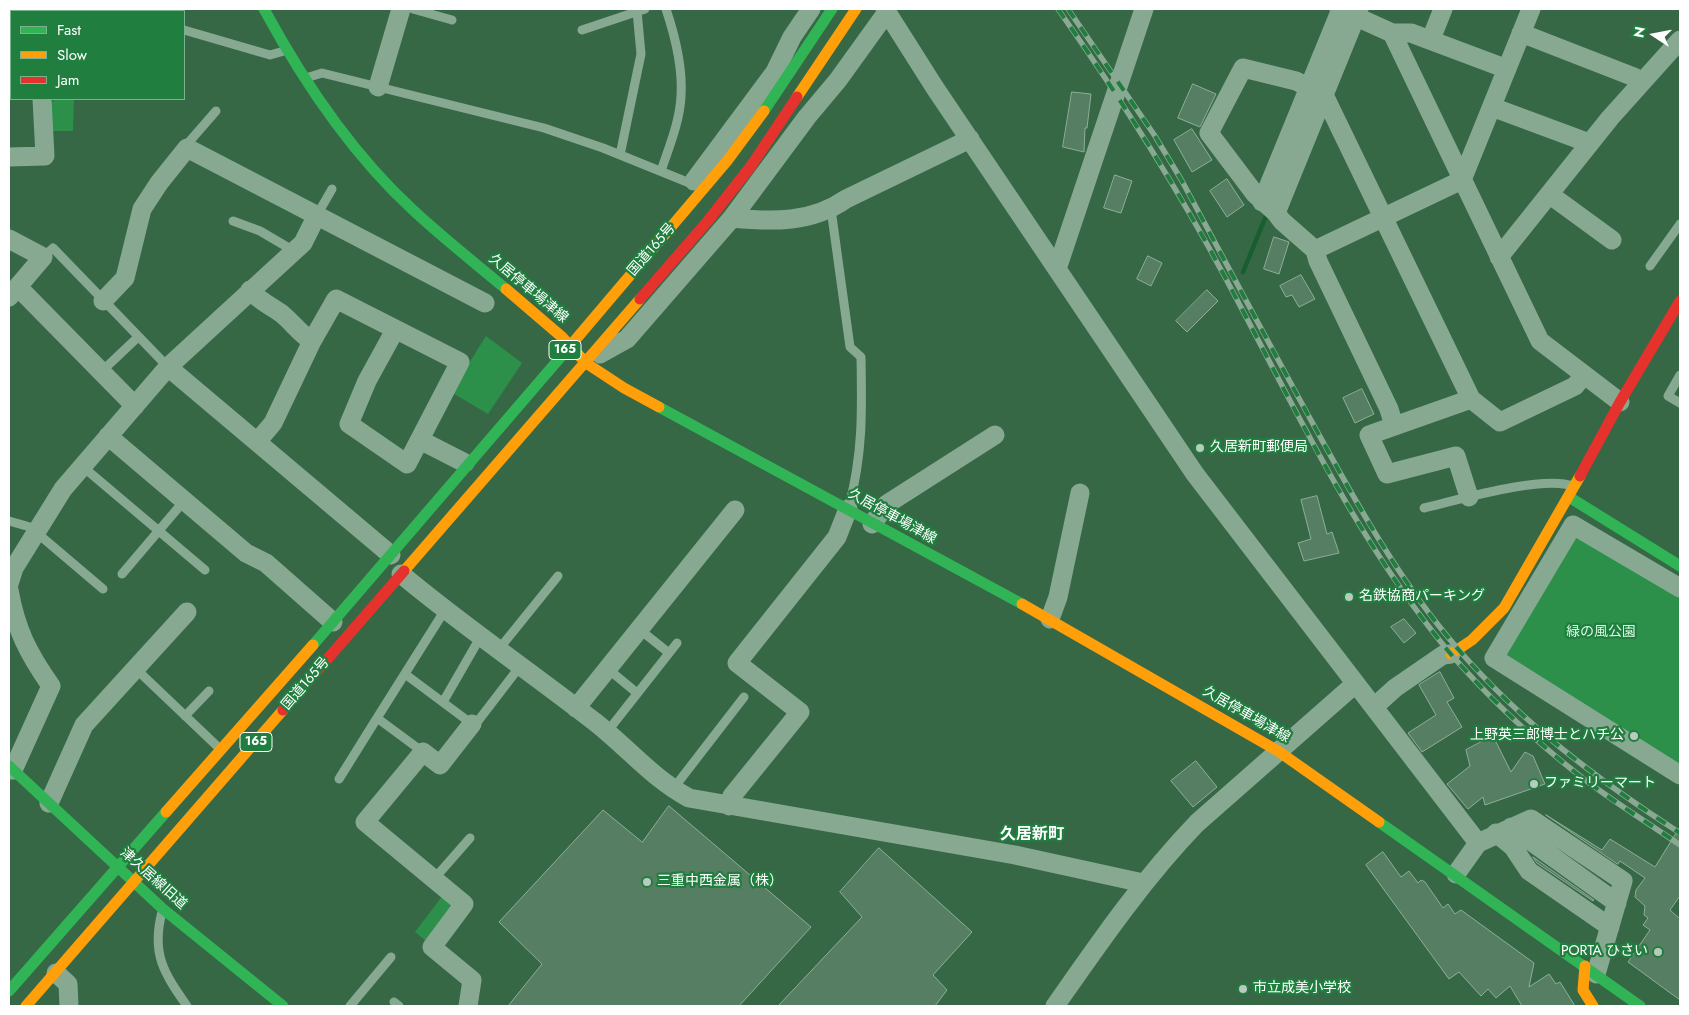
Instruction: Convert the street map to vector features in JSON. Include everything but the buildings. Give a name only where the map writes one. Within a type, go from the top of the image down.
[{"type":"main road","name":"久居停車場津線","points":[[264,9],[286,50],[316,98],[387,184],[420,216],[565,342],[586,363],[624,388],[1050,619],[1278,751],[1456,874],[1640,1006]]},
{"type":"main road","name":"国道165号","points":[[565,342],[727,161],[776,94],[832,9]]},
{"type":"main road","name":"国道165号","points":[[26,1006],[708,222],[751,166],[856,9]]},
{"type":"main road","points":[[1451,654],[1472,640],[1504,608],[1569,497],[1620,402],[1680,301]]},
{"type":"main road","name":"国道165号","points":[[9,991],[333,622],[461,471]]},
{"type":"main road","points":[[1569,497],[1680,566]]},
{"type":"main road","name":"津久居線旧道","points":[[11,768],[134,884],[282,1006]]},
{"type":"main road","points":[[1590,970],[1583,990],[1594,1006]]},
{"type":"street","points":[[378,87],[402,9]]},
{"type":"street","name":"国道165号","points":[[461,471],[485,426],[565,342],[692,184],[775,72],[792,37],[811,9]]},
{"type":"street","points":[[1057,270],[1144,9]]},
{"type":"street","points":[[1431,39],[1443,9]]},
{"type":"street","points":[[1315,250],[1462,180],[1531,9]]},
{"type":"street","name":"国道165号","points":[[586,363],[627,339],[732,218],[838,80],[886,10]]},
{"type":"street","points":[[886,10],[1057,270],[1195,474],[1478,842]]},
{"type":"street","points":[[1269,208],[1347,11],[1392,33],[1411,33],[1431,39],[1507,69]]},
{"type":"street","points":[[1392,33],[1540,341],[1620,402]]},
{"type":"street","points":[[1521,33],[1634,76],[1642,82]]},
{"type":"street","points":[[1499,257],[1589,143],[1680,40]]},
{"type":"street","points":[[1394,426],[1389,409],[1318,261],[1315,250],[1269,208],[1209,133],[1243,68],[1296,81],[1316,91],[1384,217],[1471,399],[1500,422],[1575,386],[1584,375]]},
{"type":"street","points":[[9,156],[45,156],[42,100]]},
{"type":"street","points":[[1492,107],[1589,143]]},
{"type":"street","points":[[732,218],[782,221],[831,209],[853,196],[970,139]]},
{"type":"street","points":[[103,301],[125,278],[142,209],[159,183],[187,148],[485,303]]},
{"type":"street","points":[[1549,194],[1612,240]]},
{"type":"street","points":[[9,584],[14,568],[36,532],[63,489],[82,466],[168,368],[250,290],[303,243],[317,215]]},
{"type":"street","points":[[9,239],[43,257],[14,292],[135,406]]},
{"type":"street","points":[[250,290],[258,299],[283,315],[299,333],[312,341]]},
{"type":"street","points":[[257,442],[273,423],[312,341],[336,299],[460,362],[407,464],[349,424],[367,381],[395,330]]},
{"type":"street","points":[[168,368],[391,555]]},
{"type":"street","points":[[1469,497],[1456,456],[1387,474],[1369,435],[1471,399]]},
{"type":"street","points":[[872,524],[887,504],[995,435]]},
{"type":"street","points":[[108,436],[246,553],[266,563],[333,622]]},
{"type":"street","points":[[420,440],[461,471]]},
{"type":"street","points":[[1050,619],[1058,597],[1080,493]]},
{"type":"street","points":[[728,806],[732,796],[800,712],[737,663],[837,537],[848,509]]},
{"type":"street","points":[[576,708],[735,510]]},
{"type":"street","points":[[1680,588],[1574,525],[1494,658],[1680,776]]},
{"type":"street","points":[[401,574],[444,610],[521,665],[608,732],[673,789],[690,798],[1014,856],[1143,883]]},
{"type":"street","points":[[9,590],[17,628],[29,655],[51,686],[11,768]]},
{"type":"street","points":[[49,804],[84,725],[187,612]]},
{"type":"street","points":[[1374,707],[1395,688],[1443,655],[1451,654]]},
{"type":"street","points":[[1055,1006],[1143,883],[1197,823],[1355,684]]},
{"type":"street","points":[[468,1006],[472,980],[432,947],[464,904],[365,822],[423,752],[440,765],[472,724]]},
{"type":"street","points":[[1456,874],[1478,842],[1531,819],[1623,881],[1610,927],[1590,970]]},
{"type":"street","points":[[1503,830],[1529,871],[1610,927]]},
{"type":"street","points":[[56,972],[68,984],[70,1006]]},
{"type":"lane","points":[[413,9],[452,20]]},
{"type":"lane","points":[[661,171],[675,127],[681,95],[676,40],[666,9]]},
{"type":"lane","points":[[582,30],[641,10],[641,54],[620,155]]},
{"type":"lane","points":[[185,30],[270,55],[286,50]]},
{"type":"lane","points":[[304,79],[322,73],[544,128],[620,155],[692,184]]},
{"type":"lane","points":[[187,148],[189,142],[216,111]]},
{"type":"lane","points":[[317,215],[332,189]]},
{"type":"lane","points":[[831,209],[850,347],[861,357],[863,428],[855,483],[848,509]]},
{"type":"lane","points":[[233,221],[260,231],[294,250]]},
{"type":"lane","points":[[1650,266],[1680,224]]},
{"type":"lane","points":[[43,257],[53,248],[168,368]]},
{"type":"lane","points":[[101,372],[138,336]]},
{"type":"lane","points":[[1680,375],[1668,396],[1680,404]]},
{"type":"lane","points":[[82,466],[205,570]]},
{"type":"lane","points":[[1424,508],[1469,497],[1549,483],[1564,482],[1575,486]]},
{"type":"lane","points":[[122,574],[184,502]]},
{"type":"lane","points":[[9,521],[30,527],[103,590]]},
{"type":"lane","points":[[499,649],[558,576]]},
{"type":"lane","points":[[339,779],[444,610]]},
{"type":"lane","points":[[639,629],[669,653]]},
{"type":"lane","points":[[443,702],[481,636]]},
{"type":"lane","points":[[608,732],[677,642]]},
{"type":"lane","points":[[405,674],[472,724],[478,721],[521,665]]},
{"type":"lane","points":[[135,668],[220,749]]},
{"type":"lane","points":[[608,669],[637,693]]},
{"type":"lane","points":[[185,716],[209,691]]},
{"type":"lane","points":[[673,789],[744,697]]},
{"type":"lane","points":[[377,718],[417,745],[423,752]]},
{"type":"lane","points":[[434,879],[470,838]]},
{"type":"lane","points":[[163,909],[156,933],[158,946],[167,978],[186,1006]]},
{"type":"lane","points":[[350,1006],[390,957]]},
{"type":"green space","points":[[55,100],[74,100],[73,131],[51,131],[49,104]]},
{"type":"green space","points":[[486,336],[522,363],[488,414],[451,392]]},
{"type":"green space","name":"緑の風公園","points":[[1573,525],[1680,588],[1680,775],[1494,658]]},
{"type":"green space","points":[[443,895],[450,901],[451,908],[426,941],[415,932]]},
{"type":"waterway","points":[[1243,272],[1268,211]]},
{"type":"railway","points":[[1058,9],[1125,108],[1167,175],[1207,244],[1328,471],[1384,564],[1416,609],[1449,652],[1528,733],[1592,785],[1680,845]]},
{"type":"railway","points":[[1068,9],[1155,136],[1182,181],[1341,475],[1376,536],[1415,594],[1458,649],[1535,726],[1591,771],[1680,833]]},
{"type":"traffic: fast","points":[[264,9],[295,63],[330,116],[369,165],[424,220],[506,289]]},
{"type":"traffic: fast","points":[[764,111],[832,9]]},
{"type":"traffic: fast","points":[[313,645],[571,345]]},
{"type":"traffic: fast","points":[[659,407],[1022,604]]},
{"type":"traffic: fast","points":[[1569,497],[1680,566]]},
{"type":"traffic: fast","points":[[9,766],[163,909],[283,1006]]},
{"type":"traffic: fast","points":[[9,991],[166,812]]},
{"type":"traffic: fast","points":[[1379,822],[1640,1006]]},
{"type":"traffic: slow","points":[[797,97],[856,9]]},
{"type":"traffic: slow","points":[[571,345],[727,161],[764,111]]},
{"type":"traffic: slow","points":[[506,289],[562,337],[586,363],[624,388],[659,407]]},
{"type":"traffic: slow","points":[[404,571],[640,299]]},
{"type":"traffic: slow","points":[[1451,654],[1472,640],[1504,608],[1580,476]]},
{"type":"traffic: slow","points":[[1022,604],[1278,751],[1379,822]]},
{"type":"traffic: slow","points":[[166,812],[313,645]]},
{"type":"traffic: slow","points":[[26,1006],[283,710]]},
{"type":"traffic: slow","points":[[1585,966],[1583,990],[1593,1006]]},
{"type":"traffic: jam","points":[[640,299],[707,222],[751,166],[797,97]]},
{"type":"traffic: jam","points":[[1580,476],[1620,402],[1680,301]]},
{"type":"traffic: jam","points":[[283,710],[404,571]]},
{"type":"place","name":"久居新町郵便局","points":[[1200,448]]},
{"type":"place","name":"名鉄協商パーキング","points":[[1349,597]]},
{"type":"place","name":"上野英三郎博士とハチ公","points":[[1634,736]]},
{"type":"place","name":"ファミリーマート","points":[[1534,784]]},
{"type":"place","name":"三重中西金属（株）","points":[[647,882]]},
{"type":"place","name":"PORTA ひさい","points":[[1658,952]]},
{"type":"place","name":"市立成美小学校","points":[[1243,989]]},
{"type":"district","name":"久居新町","points":[[1032,835]]}]
